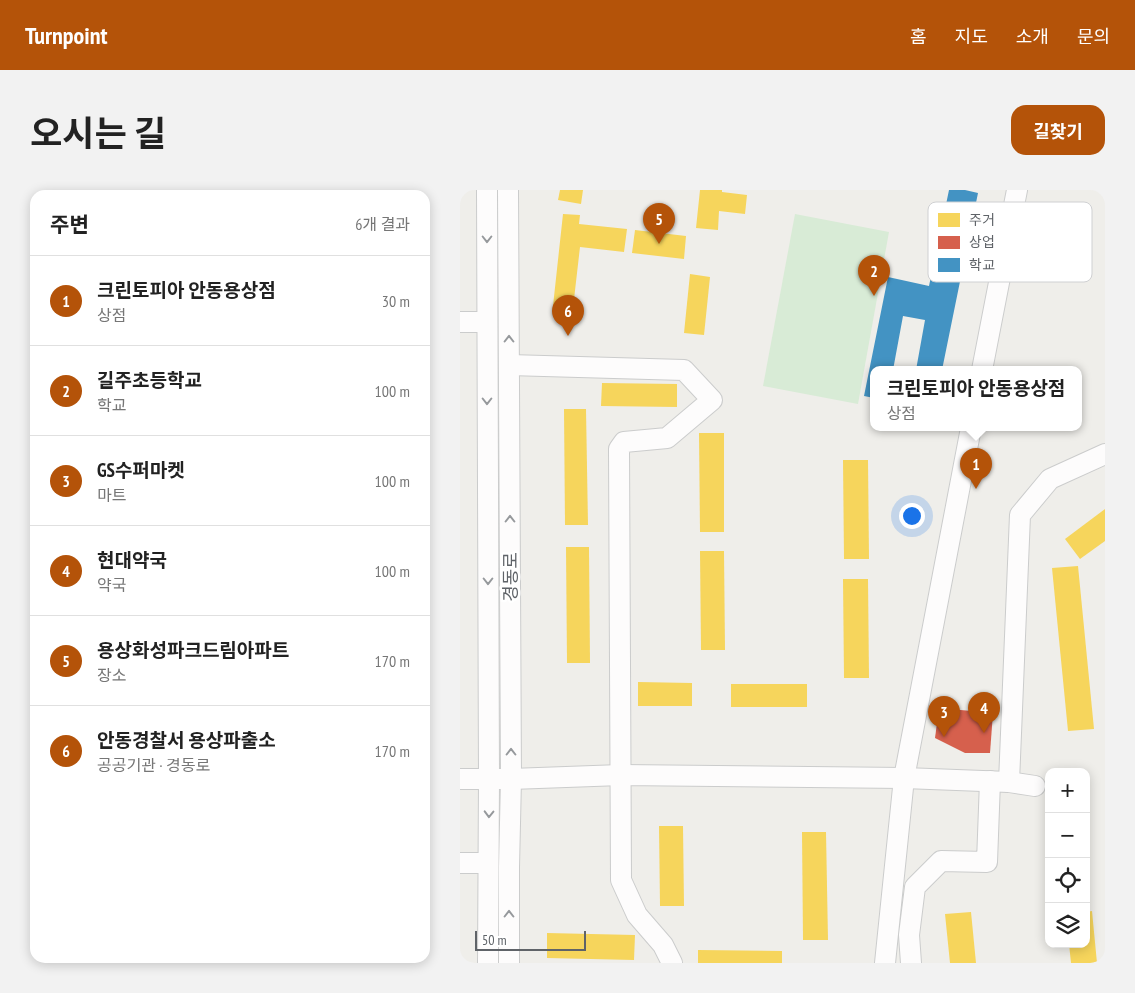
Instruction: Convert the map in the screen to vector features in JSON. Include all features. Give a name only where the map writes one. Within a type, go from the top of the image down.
[{"type":"street","name":"경동로","points":[[487,190],[488,963]]},
{"type":"street","name":"경동로","points":[[508,190],[511,779],[509,963]]},
{"type":"street","points":[[983,366],[999,282]]},
{"type":"street","points":[[460,322],[487,322]]},
{"type":"street","points":[[509,365],[684,370],[712,400],[667,438],[624,442],[619,449],[621,880],[637,915],[663,945],[672,963]]},
{"type":"street","points":[[885,963],[904,778],[970,431]]},
{"type":"street","points":[[911,963],[909,935],[915,887],[942,861],[987,862],[1000,782],[1020,515],[1050,479],[1105,454]]},
{"type":"street","points":[[460,779],[620,775],[904,778],[1000,782],[1035,786]]},
{"type":"street","points":[[460,863],[488,863]]},
{"type":"green space","points":[[795,214],[889,232],[858,404],[763,386]]},
{"type":"building: 주거","points":[[560,190],[583,190],[581,204],[558,200]]},
{"type":"building: 주거","points":[[700,190],[722,190],[722,192],[747,195],[745,214],[719,211],[718,230],[696,228]]},
{"type":"building: 주거","points":[[563,214],[580,215],[579,224],[627,229],[624,252],[580,247],[573,308],[553,306]]},
{"type":"building: 주거","points":[[635,230],[686,236],[684,259],[632,253]]},
{"type":"building: 주거","points":[[690,274],[710,277],[704,335],[684,333]]},
{"type":"building: 주거","points":[[602,383],[677,384],[677,407],[601,406]]},
{"type":"building: 주거","points":[[564,409],[586,409],[588,525],[565,525]]},
{"type":"building: 주거","points":[[699,433],[724,433],[724,532],[700,532]]},
{"type":"building: 주거","points":[[843,460],[868,460],[869,559],[844,559]]},
{"type":"building: 주거","points":[[1105,509],[1105,541],[1080,559],[1065,539]]},
{"type":"building: 주거","points":[[566,547],[589,547],[590,663],[567,663]]},
{"type":"building: 주거","points":[[700,551],[724,551],[725,650],[701,650]]},
{"type":"building: 주거","points":[[1078,566],[1094,729],[1068,731],[1052,568]]},
{"type":"building: 주거","points":[[843,579],[868,579],[869,678],[844,678]]},
{"type":"building: 주거","points":[[638,682],[692,683],[692,706],[638,706]]},
{"type":"building: 주거","points":[[731,684],[807,684],[807,707],[731,707]]},
{"type":"building: 주거","points":[[659,826],[683,826],[684,906],[660,906]]},
{"type":"building: 주거","points":[[802,832],[826,832],[828,940],[803,940]]},
{"type":"building: 주거","points":[[1090,911],[1092,911],[1097,963],[1071,963],[1069,948],[1090,948]]},
{"type":"building: 주거","points":[[971,912],[976,963],[950,963],[945,914]]},
{"type":"building: 주거","points":[[547,933],[635,935],[634,960],[547,958]]},
{"type":"building: 주거","points":[[698,950],[782,951],[782,963],[698,963]]},
{"type":"building: 상업","points":[[939,708],[993,713],[990,753],[965,753],[935,738]]},
{"type":"building: 학교","points":[[949,190],[965,190],[978,193],[976,202],[946,202]]},
{"type":"building: 학교","points":[[888,277],[929,286],[930,282],[960,282],[943,366],[917,366],[925,320],[903,316],[894,366],[870,366]]},
{"type":"building: 학교","points":[[870,366],[870,397],[864,396]]},
{"type":"place","name":"용상화성파크드림아파트","points":[[659,244]]},
{"type":"place","name":"길주초등학교","points":[[874,296]]},
{"type":"place","name":"안동경찰서 용상파출소","points":[[568,336]]},
{"type":"place","name":"크린토피아 안동용상점","points":[[976,489]]},
{"type":"place","name":"현대약국","points":[[984,733]]},
{"type":"place","name":"GS수퍼마켓","points":[[944,737]]}]
